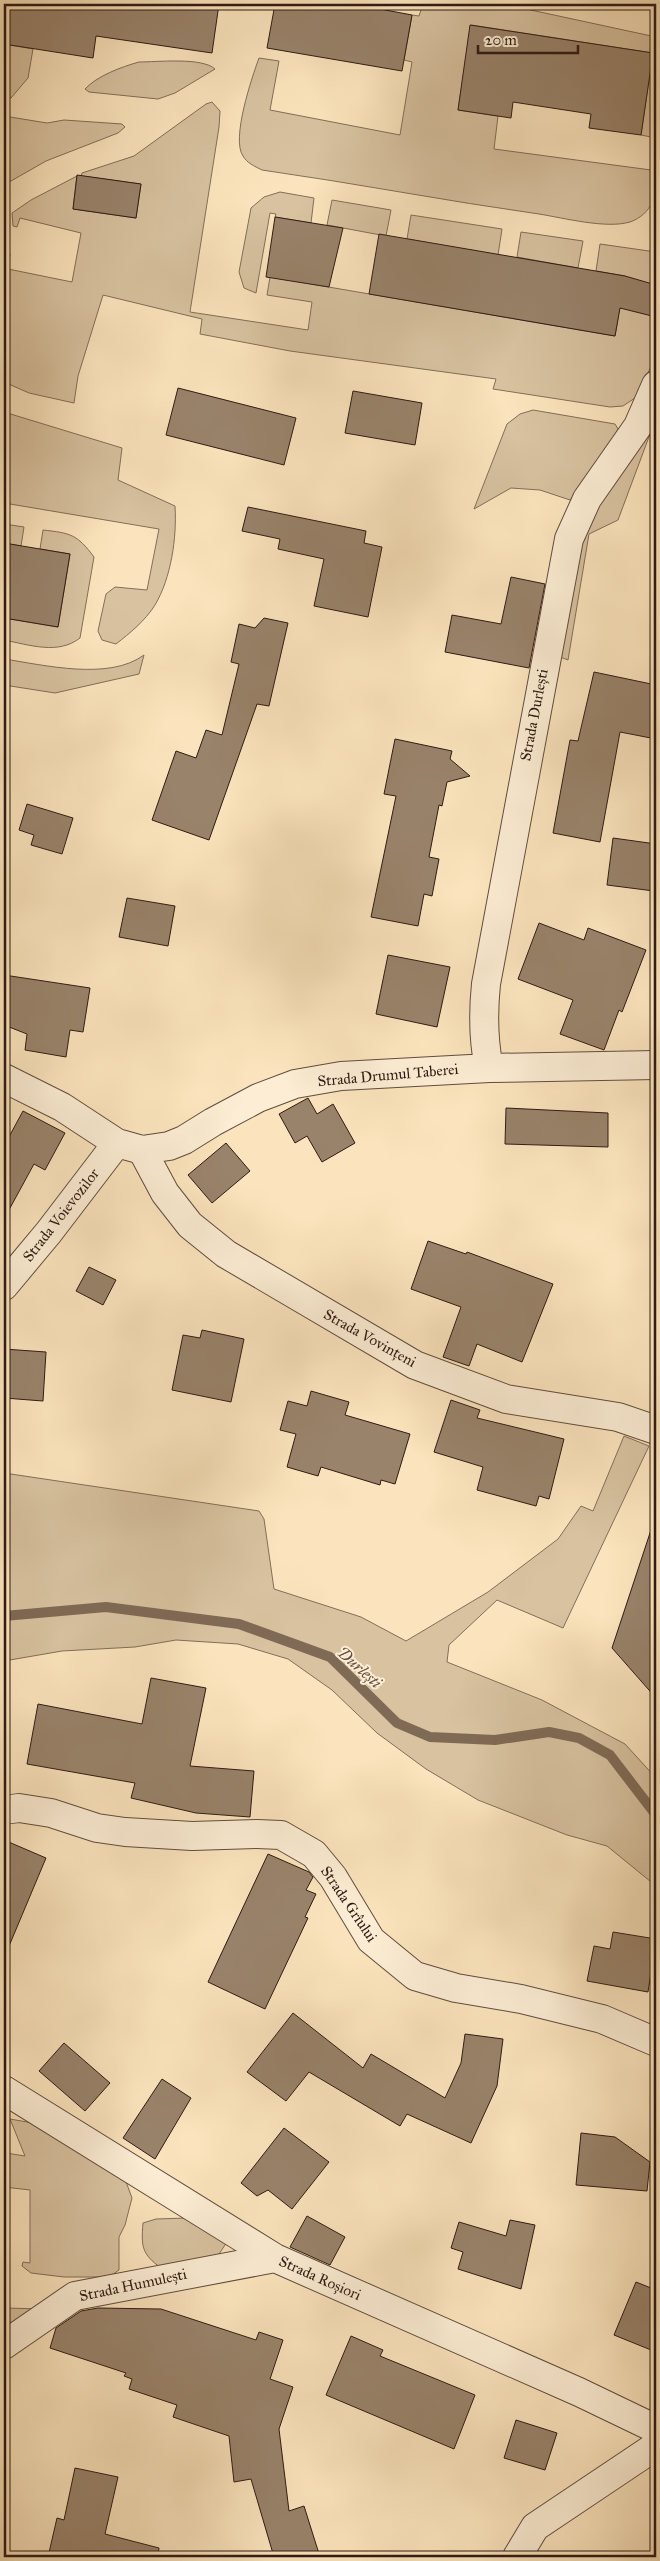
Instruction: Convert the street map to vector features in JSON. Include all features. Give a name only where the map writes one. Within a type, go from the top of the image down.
[{"type":"street","name":"Strada Durlești","points":[[489,1068],[484,1044],[483,1019],[487,976],[567,546],[587,500],[638,426],[656,385]]},
{"type":"street","name":"Strada Drumul Taberei","points":[[130,1146],[169,1146],[184,1140],[258,1098],[295,1084],[341,1076],[489,1068],[656,1065]]},
{"type":"street","points":[[4,1078],[62,1107],[130,1146]]},
{"type":"street","name":"Strada Voievozilor","points":[[4,1286],[130,1146]]},
{"type":"street","name":"Strada Vovințeni","points":[[130,1146],[190,1225],[226,1254],[415,1365],[506,1398],[618,1417],[656,1430]]},
{"type":"street","name":"Strada Grîului","points":[[4,1810],[19,1808],[51,1813],[97,1828],[125,1832],[192,1836],[281,1835],[298,1843],[314,1854],[333,1877],[371,1940],[415,1976],[456,1988],[521,1999],[602,2019],[656,2042]]},
{"type":"street","name":"Strada Roșiori","points":[[4,2090],[231,2233],[275,2258],[570,2388],[656,2429]]},
{"type":"street","name":"Strada Humulești","points":[[4,2344],[75,2296],[275,2258]]},
{"type":"street","points":[[517,2557],[535,2527],[656,2446]]},
{"type":"shaded area","points":[[423,4],[503,4],[656,37],[656,138],[641,135],[653,53],[471,25],[458,110],[498,116],[494,149],[651,170],[654,173],[655,181],[654,196],[652,203],[644,214],[630,222],[597,224],[262,170],[251,164],[243,156],[239,136],[241,123],[259,58],[279,61],[270,110],[400,135],[412,62],[404,60],[412,15],[419,16]]},
{"type":"shaded area","points":[[4,44],[33,49],[28,78],[11,98],[4,97]]},
{"type":"shaded area","points":[[139,62],[190,62],[209,65],[215,69],[175,93],[158,99],[89,92],[85,89],[90,84],[117,69]]},
{"type":"shaded area","points":[[212,102],[220,111],[219,127],[190,312],[308,330],[312,302],[267,295],[270,277],[615,336],[625,276],[596,271],[600,244],[656,252],[656,357],[635,398],[623,406],[610,407],[493,389],[496,379],[290,351],[200,334],[202,319],[103,295],[78,376],[74,403],[29,393],[4,382],[4,253],[10,254],[8,269],[72,282],[81,233],[20,218],[17,227],[13,226],[12,213],[31,200],[77,176],[73,209],[136,218],[141,184],[81,176],[82,173],[134,156],[206,104]]},
{"type":"shaded area","points":[[4,116],[47,123],[64,120],[122,124],[125,127],[118,133],[46,161],[4,185]]},
{"type":"shaded area","points":[[280,192],[314,198],[311,223],[275,217],[276,214],[270,213],[256,293],[244,288],[239,272],[251,208],[264,197]]},
{"type":"shaded area","points":[[332,200],[391,210],[386,236],[327,225]]},
{"type":"shaded area","points":[[411,215],[502,229],[498,255],[407,239]]},
{"type":"shaded area","points":[[521,232],[583,241],[578,268],[517,257]]},
{"type":"shaded area","points":[[533,410],[615,424],[618,429],[604,459],[570,500],[540,490],[511,488],[474,509],[507,424],[520,414]]},
{"type":"shaded area","points":[[4,412],[122,448],[118,480],[175,506],[172,557],[161,594],[147,616],[116,644],[102,640],[98,631],[106,594],[115,587],[147,590],[159,529],[4,503]]},
{"type":"shaded area","points":[[656,418],[618,520],[589,534],[568,660],[555,655],[569,576],[596,501]]},
{"type":"shaded area","points":[[4,524],[24,527],[21,546],[4,543]]},
{"type":"shaded area","points":[[43,530],[60,532],[78,539],[94,557],[80,638],[62,646],[34,646],[4,640],[4,618],[58,627],[70,554],[40,549]]},
{"type":"shaded area","points":[[144,655],[139,674],[55,693],[4,685],[4,659],[57,667],[95,669],[130,663]]},
{"type":"shaded area","points":[[624,1436],[649,1446],[563,1628],[497,1600],[449,1645],[447,1662],[542,1700],[625,1744],[656,1778],[656,1886],[607,1846],[567,1835],[478,1800],[426,1769],[377,1733],[332,1690],[288,1659],[238,1644],[176,1640],[135,1647],[62,1651],[4,1661],[4,1473],[259,1511],[264,1519],[274,1589],[361,1617],[406,1641],[488,1592],[558,1539],[581,1506],[593,1511]]},
{"type":"shaded area","points":[[10,2119],[33,2123],[125,2179],[132,2198],[125,2225],[119,2237],[119,2270],[109,2277],[64,2277],[31,2273],[22,2266],[23,2262],[30,2263],[30,2190],[4,2187],[4,2155],[6,2153],[25,2156]]},
{"type":"shaded area","points":[[187,2218],[227,2242],[217,2257],[161,2268],[146,2254],[144,2249],[142,2238],[143,2223],[156,2219]]},
{"type":"shaded area","points":[[4,2308],[44,2309],[4,2336]]},
{"type":"building","points":[[4,4],[219,4],[212,53],[96,36],[93,58],[4,44]]},
{"type":"building","points":[[275,4],[381,4],[380,9],[412,15],[402,71],[267,48]]},
{"type":"building","points":[[470,25],[653,53],[641,135],[589,128],[591,114],[513,102],[511,118],[458,110]]},
{"type":"building","points":[[77,175],[141,184],[136,218],[73,209]]},
{"type":"building","points":[[275,217],[343,228],[329,287],[266,277]]},
{"type":"building","points":[[379,234],[625,276],[656,285],[656,317],[620,308],[615,336],[369,294]]},
{"type":"building","points":[[178,388],[296,418],[284,465],[166,435]]},
{"type":"building","points":[[353,391],[422,403],[415,445],[345,433]]},
{"type":"building","points":[[248,507],[366,531],[364,543],[382,547],[368,617],[314,606],[324,559],[278,549],[280,539],[242,531]]},
{"type":"building","points":[[4,543],[70,554],[58,627],[4,618]]},
{"type":"building","points":[[511,577],[545,584],[529,668],[445,652],[452,615],[501,624]]},
{"type":"building","points":[[264,618],[288,623],[269,706],[257,704],[209,840],[152,820],[176,751],[196,758],[206,730],[222,735],[239,664],[231,662],[239,624],[255,628]]},
{"type":"building","points":[[594,672],[656,685],[656,739],[620,732],[600,842],[553,833],[570,740],[578,741]]},
{"type":"building","points":[[395,739],[452,751],[450,759],[470,776],[447,782],[442,806],[439,805],[429,857],[439,859],[432,896],[424,894],[418,926],[371,917],[396,796],[384,794]]},
{"type":"building","points":[[27,804],[73,818],[62,854],[31,845],[34,835],[19,830]]},
{"type":"building","points":[[613,838],[656,844],[654,891],[607,885]]},
{"type":"building","points":[[127,898],[175,906],[168,946],[119,937]]},
{"type":"building","points":[[539,923],[584,940],[588,928],[646,950],[622,1012],[619,1010],[604,1050],[560,1034],[573,1000],[518,979]]},
{"type":"building","points":[[388,955],[450,967],[437,1027],[376,1014]]},
{"type":"building","points":[[4,975],[90,988],[83,1032],[70,1030],[66,1057],[25,1050],[27,1034],[4,1025]]},
{"type":"building","points":[[308,1098],[317,1114],[333,1104],[355,1143],[322,1162],[307,1136],[295,1143],[279,1114]]},
{"type":"building","points":[[506,1108],[608,1113],[608,1147],[505,1144]]},
{"type":"building","points":[[23,1111],[65,1133],[45,1170],[34,1164],[4,1219],[4,1146]]},
{"type":"building","points":[[226,1143],[250,1171],[212,1203],[188,1175]]},
{"type":"building","points":[[428,1241],[466,1254],[467,1252],[553,1284],[522,1362],[477,1344],[469,1366],[443,1357],[461,1307],[411,1289]]},
{"type":"building","points":[[89,1267],[116,1280],[103,1305],[76,1291]]},
{"type":"building","points":[[202,1330],[244,1339],[231,1402],[172,1390],[183,1335],[200,1338]]},
{"type":"building","points":[[4,1349],[46,1352],[43,1401],[4,1398]]},
{"type":"building","points":[[311,1391],[349,1402],[345,1415],[410,1434],[395,1484],[381,1480],[380,1485],[321,1467],[318,1476],[287,1467],[296,1434],[280,1430],[288,1401],[307,1406]]},
{"type":"building","points":[[451,1400],[480,1410],[477,1418],[564,1439],[549,1499],[539,1496],[536,1506],[477,1490],[483,1467],[434,1452]]},
{"type":"building","points":[[651,1530],[656,1531],[656,1698],[612,1648]]},
{"type":"building","points":[[151,1678],[206,1688],[190,1766],[254,1771],[250,1817],[196,1813],[131,1798],[135,1783],[27,1764],[38,1704],[142,1724]]},
{"type":"building","points":[[4,1840],[46,1858],[4,1958]]},
{"type":"building","points":[[268,1854],[309,1872],[313,1877],[306,1890],[316,1894],[305,1917],[308,1918],[265,2009],[208,1982]]},
{"type":"building","points":[[613,1932],[656,1939],[648,1992],[587,1981],[594,1946],[610,1949]]},
{"type":"building","points":[[293,2013],[363,2068],[371,2054],[445,2098],[461,2063],[465,2034],[503,2039],[497,2086],[471,2143],[407,2114],[400,2126],[309,2072],[286,2101],[247,2072]]},
{"type":"building","points":[[64,2043],[110,2083],[85,2111],[39,2071]]},
{"type":"building","points":[[162,2079],[191,2098],[155,2159],[123,2138]]},
{"type":"building","points":[[284,2128],[329,2162],[292,2209],[268,2190],[257,2196],[241,2183]]},
{"type":"building","points":[[581,2133],[615,2137],[650,2162],[647,2191],[576,2185]]},
{"type":"building","points":[[307,2216],[345,2237],[330,2265],[290,2247]]},
{"type":"building","points":[[510,2220],[535,2225],[521,2289],[458,2269],[463,2252],[451,2248],[459,2222],[506,2236]]},
{"type":"building","points":[[636,2282],[656,2290],[656,2352],[614,2335]]},
{"type":"building","points":[[98,2308],[161,2309],[256,2340],[259,2332],[283,2340],[270,2379],[293,2387],[279,2429],[289,2511],[304,2506],[320,2557],[274,2557],[251,2479],[234,2482],[229,2436],[173,2417],[177,2405],[129,2389],[132,2379],[124,2376],[126,2373],[50,2348],[56,2328],[81,2311]]},
{"type":"building","points":[[351,2336],[383,2350],[380,2356],[475,2395],[454,2449],[326,2395]]},
{"type":"building","points":[[516,2420],[557,2433],[545,2470],[504,2458]]},
{"type":"building","points":[[75,2468],[118,2477],[105,2534],[159,2548],[158,2557],[48,2557],[57,2518],[64,2520]]},
{"type":"waterway","name":"Durlești","points":[[4,1616],[106,1607],[239,1624],[330,1657],[397,1723],[430,1737],[495,1740],[549,1732],[579,1738],[610,1755],[656,1815]]}]
